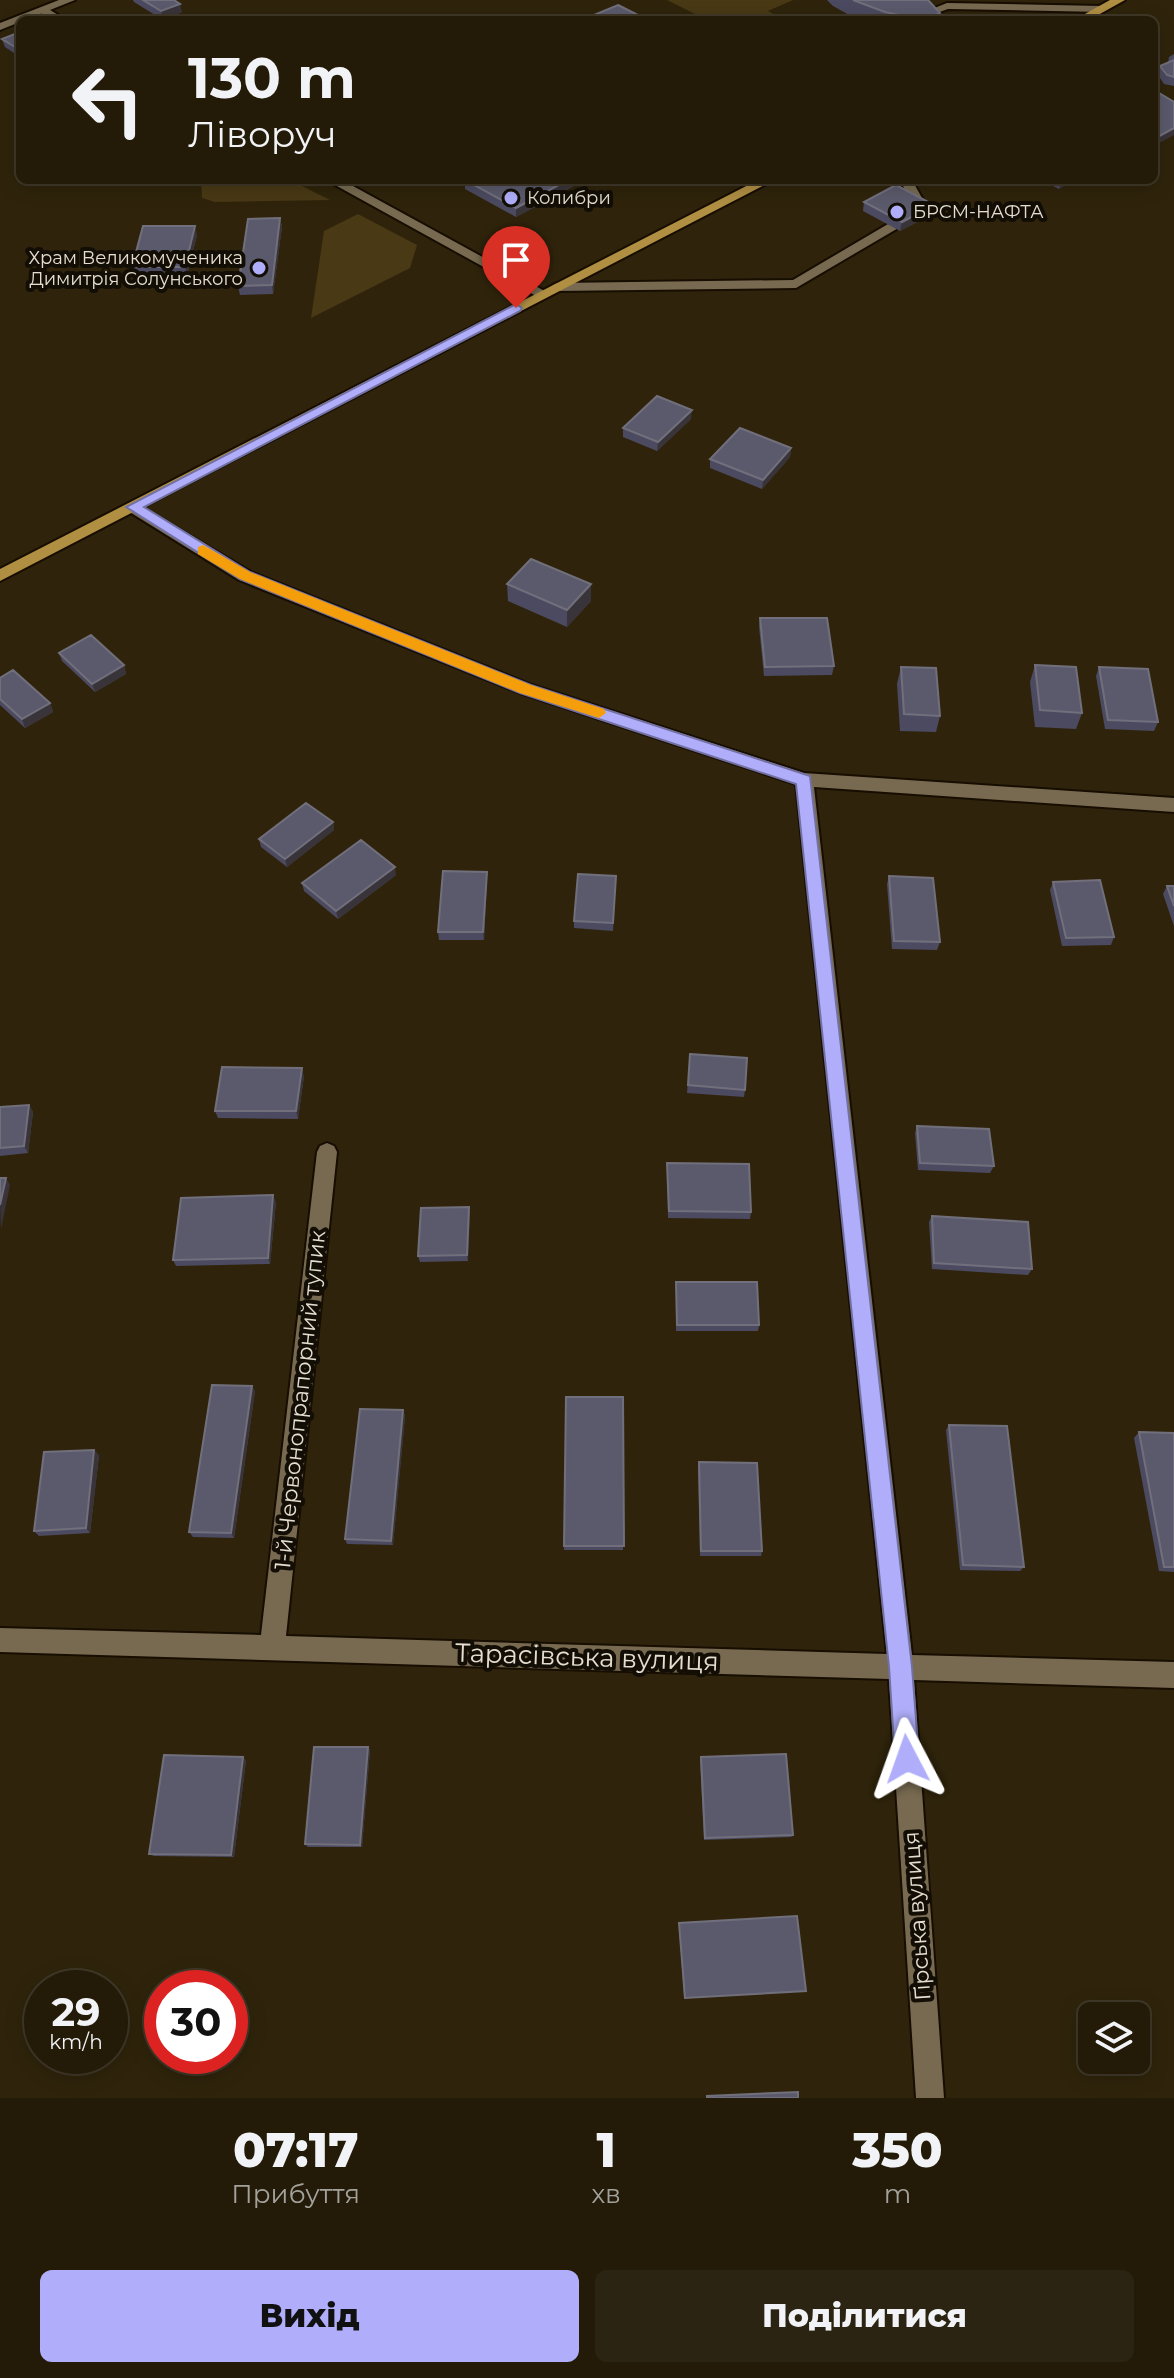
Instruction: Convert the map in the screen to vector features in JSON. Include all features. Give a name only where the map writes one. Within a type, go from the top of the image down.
[{"type":"main road","points":[[1088,16],[1119,0]]},
{"type":"main road","points":[[0,576],[760,184]]},
{"type":"street","points":[[26,0],[53,16]]},
{"type":"street","points":[[28,16],[69,0]]},
{"type":"street","points":[[923,15],[947,6],[1102,9]]},
{"type":"street","points":[[340,184],[550,290],[796,284],[893,227]]},
{"type":"street","points":[[908,184],[920,207]]},
{"type":"street","points":[[133,507],[245,576],[526,689],[804,780],[1174,805]]},
{"type":"street","name":"Гірська вулиця","points":[[804,780],[901,1667],[930,2098]]},
{"type":"street","name":"1-й Червонопрапорний тупик","points":[[272,1648],[327,1152]]},
{"type":"street","name":"Тарасівська вулиця","points":[[0,1640],[1174,1675]]},
{"type":"shaded area","points":[[667,0],[793,0],[768,11],[777,16],[699,16]]},
{"type":"shaded area","points":[[201,184],[298,184],[330,200],[215,202],[202,198]]},
{"type":"shaded area","points":[[358,214],[417,245],[410,268],[311,318],[324,231]]},
{"type":"building","points":[[143,0],[174,0],[180,4],[161,11]]},
{"type":"building","points":[[853,0],[928,0],[940,13],[934,16],[904,16]]},
{"type":"building","points":[[618,5],[640,16],[592,16]]},
{"type":"building","points":[[16,34],[16,48],[2,39]]},
{"type":"building","points":[[1174,60],[1174,77],[1167,75],[1160,66]]},
{"type":"building","points":[[1158,92],[1174,102],[1174,128],[1158,137]]},
{"type":"building","points":[[472,184],[561,184],[516,208]]},
{"type":"building","points":[[896,185],[934,205],[902,222],[864,202]]},
{"type":"building","points":[[280,218],[272,285],[238,286],[248,219]]},
{"type":"building","points":[[143,226],[195,226],[185,267],[132,267]]},
{"type":"building","points":[[657,396],[692,410],[658,442],[623,428]]},
{"type":"building","points":[[740,428],[791,448],[763,480],[710,459]]},
{"type":"building","points":[[531,559],[591,584],[567,610],[507,584]]},
{"type":"building","points":[[760,618],[827,618],[834,666],[765,667]]},
{"type":"building","points":[[91,635],[124,665],[92,684],[59,653]]},
{"type":"building","points":[[1035,665],[1076,667],[1082,713],[1040,710]]},
{"type":"building","points":[[901,667],[936,668],[940,716],[904,714]]},
{"type":"building","points":[[1099,667],[1148,669],[1158,722],[1108,720]]},
{"type":"building","points":[[13,670],[50,703],[22,719],[0,699],[0,678]]},
{"type":"building","points":[[306,803],[333,822],[285,859],[259,839]]},
{"type":"building","points":[[361,840],[395,867],[336,911],[302,883]]},
{"type":"building","points":[[443,871],[487,872],[483,932],[438,932]]},
{"type":"building","points":[[578,874],[616,876],[613,923],[574,921]]},
{"type":"building","points":[[889,876],[933,878],[940,942],[894,941]]},
{"type":"building","points":[[1100,880],[1114,937],[1066,938],[1053,882]]},
{"type":"building","points":[[1167,886],[1174,886],[1174,906]]},
{"type":"building","points":[[690,1054],[747,1058],[745,1090],[688,1085]]},
{"type":"building","points":[[222,1067],[302,1068],[296,1111],[215,1111]]},
{"type":"building","points":[[29,1105],[24,1146],[0,1148],[0,1107]]},
{"type":"building","points":[[917,1126],[989,1129],[994,1166],[920,1163]]},
{"type":"building","points":[[667,1163],[749,1164],[751,1212],[669,1211]]},
{"type":"building","points":[[0,1178],[6,1178],[0,1205]]},
{"type":"building","points":[[273,1195],[268,1258],[173,1260],[181,1198]]},
{"type":"building","points":[[469,1207],[467,1255],[418,1256],[421,1208]]},
{"type":"building","points":[[932,1216],[1028,1222],[1032,1269],[934,1263]]},
{"type":"building","points":[[676,1282],[757,1282],[759,1325],[677,1325]]},
{"type":"building","points":[[212,1385],[252,1386],[231,1533],[189,1532]]},
{"type":"building","points":[[566,1397],[623,1397],[624,1546],[564,1546]]},
{"type":"building","points":[[360,1409],[403,1410],[391,1541],[345,1539]]},
{"type":"building","points":[[949,1425],[1007,1426],[1024,1567],[963,1565]]},
{"type":"building","points":[[1139,1432],[1174,1433],[1174,1567],[1164,1567]]},
{"type":"building","points":[[94,1450],[86,1528],[34,1531],[44,1452]]},
{"type":"building","points":[[699,1462],[757,1463],[762,1551],[701,1551]]},
{"type":"building","points":[[314,1747],[368,1747],[360,1845],[305,1844]]},
{"type":"building","points":[[786,1754],[793,1835],[705,1838],[701,1757]]},
{"type":"building","points":[[164,1755],[243,1757],[231,1855],[149,1854]]},
{"type":"building","points":[[797,1916],[806,1991],[685,1998],[679,1923]]},
{"type":"building","points":[[798,2092],[798,2098],[707,2098],[707,2096]]},
{"type":"slow traffic","points":[[203,550],[245,576],[526,689],[599,713]]},
{"type":"place","name":"Колибри","points":[[511,198]]},
{"type":"place","name":"БРСМ-НАФТА","points":[[897,212]]},
{"type":"place","name":"Храм Великомученика Димитрія Солунського","points":[[259,268]]},
{"type":"route","points":[[516,308],[133,507],[245,576],[526,689],[804,780],[901,1667],[907,1759]]}]
